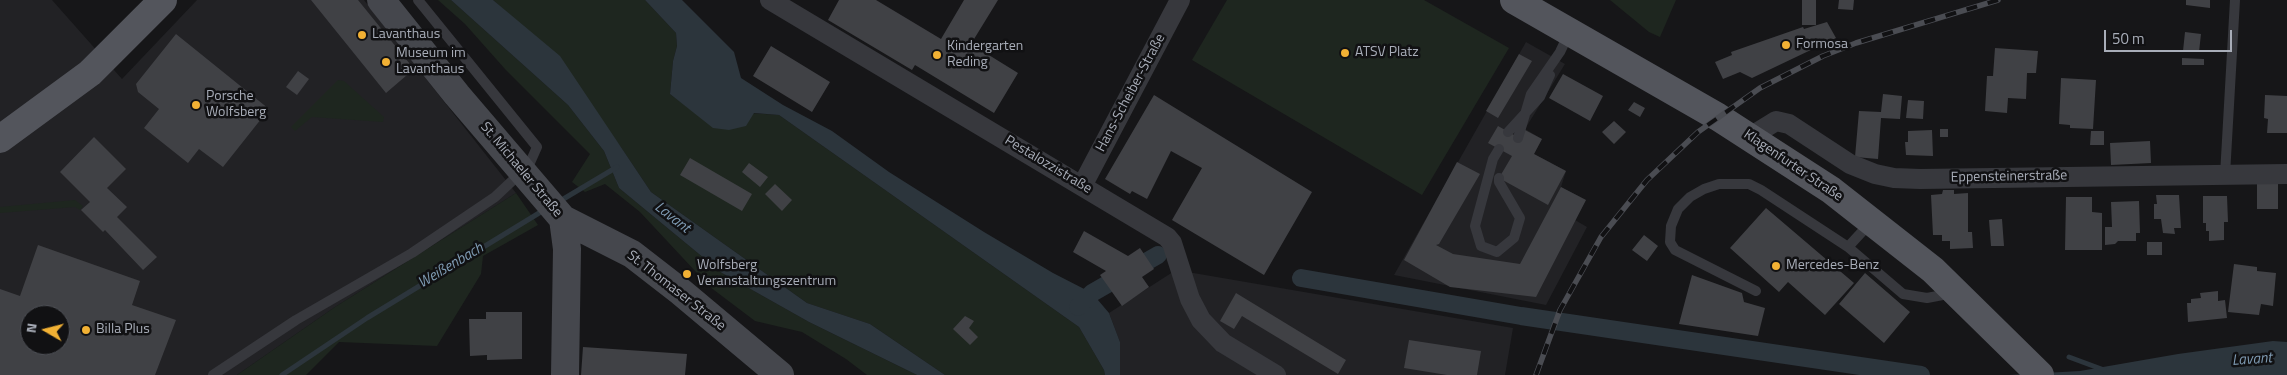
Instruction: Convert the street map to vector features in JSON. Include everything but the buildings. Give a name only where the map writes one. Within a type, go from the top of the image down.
[{"type":"main road","points":[[0,139],[90,73],[163,0]]},
{"type":"main road","name":"St. Michaeler Straße","points":[[382,0],[407,34],[564,220],[566,249],[565,375]]},
{"type":"main road","name":"Klagenfurter Straße","points":[[1526,3],[1565,42],[1750,137],[1831,190],[1933,270],[2040,375]]},
{"type":"main road","name":"St. Thomaser Straße","points":[[564,220],[632,254],[681,292],[780,375]]},
{"type":"street","name":"Pestalozzistraße","points":[[770,0],[1168,237],[1172,243],[1190,299],[1201,320],[1223,343],[1276,375]]},
{"type":"street","name":"Hans-Scheiber-Straße","points":[[1082,186],[1180,0]]},
{"type":"street","name":"Eppensteinerstraße","points":[[1750,137],[1776,121],[1789,124],[1850,164],[1875,174],[1894,178],[2287,174]]},
{"type":"lane","points":[[213,375],[296,320],[412,253],[495,197],[531,182],[529,165],[537,147],[418,0]]},
{"type":"lane","points":[[2225,175],[2235,0]]},
{"type":"lane","points":[[1518,138],[1531,94],[1565,42]]},
{"type":"lane","points":[[1508,132],[1526,112]]},
{"type":"lane","points":[[1499,149],[1493,159],[1475,226],[1481,246],[1498,252],[1514,238],[1520,218],[1499,182],[1499,178]]},
{"type":"lane","points":[[1756,291],[1675,250],[1670,242],[1671,226],[1678,209],[1690,197],[1718,184],[1748,184],[1761,190],[1848,247],[1903,294],[1927,298],[1957,293]]},
{"type":"lane","points":[[1848,247],[1871,221]]},
{"type":"shaded area","points":[[0,0],[52,0],[122,79],[197,0],[364,0],[516,193],[335,307],[237,375],[0,375]]},
{"type":"shaded area","points":[[438,0],[451,0],[568,105],[604,151],[619,188],[722,273],[809,322],[917,375],[867,375],[846,359],[802,332],[755,321],[710,287],[640,212],[605,184],[585,192],[572,182],[590,154],[505,69],[465,24]]},
{"type":"shaded area","points":[[493,0],[645,0],[676,33],[677,46],[673,61],[670,94],[690,109],[779,115],[1079,327],[1104,370],[1105,375],[945,375],[870,324],[807,303],[651,192],[620,146],[520,24]]},
{"type":"shaded area","points":[[1227,0],[1424,0],[1509,48],[1422,195],[1192,60]]},
{"type":"shaded area","points":[[1610,0],[1676,0],[1660,37],[1649,32]]},
{"type":"shaded area","points":[[1526,42],[1565,64],[1525,129],[1542,139],[1534,154],[1566,171],[1561,187],[1586,200],[1575,220],[1587,227],[1546,305],[1394,275]]},
{"type":"shaded area","points":[[338,80],[344,81],[384,117],[383,122],[312,117],[295,131],[291,127]]},
{"type":"shaded area","points":[[516,193],[538,225],[483,256],[481,274],[437,346],[339,342],[306,375],[237,375],[335,307]]},
{"type":"shaded area","points":[[75,200],[83,206],[80,210],[75,207],[0,213],[0,207]]},
{"type":"shaded area","points":[[1176,270],[1513,328],[1505,375],[1120,375],[1120,342],[1109,313]]},
{"type":"water","name":"Lavant","points":[[451,0],[493,0],[560,56],[651,192],[807,303],[870,324],[945,375],[917,375],[809,322],[722,273],[619,188],[604,151],[568,105]]},
{"type":"water","points":[[645,0],[682,0],[734,52],[741,78],[783,105],[832,131],[889,172],[984,232],[1053,273],[1092,293],[1109,313],[1120,342],[1120,375],[1105,375],[1104,370],[1079,327],[779,115],[754,113],[746,126],[729,130],[713,128],[670,94],[673,61],[677,46],[676,33]]},
{"type":"water","name":"Lavant","points":[[2273,341],[2287,342],[2287,375],[2009,375],[2080,371],[2178,354]]},
{"type":"waterway","name":"Weißenbach","points":[[560,201],[617,167]]},
{"type":"waterway","name":"Weißenbach","points":[[282,375],[367,318],[544,210]]},
{"type":"waterway","points":[[1078,307],[1092,293],[1158,255]]},
{"type":"waterway","points":[[1301,278],[1521,316],[1921,375]]},
{"type":"waterway","points":[[2069,357],[2104,370]]},
{"type":"railway","points":[[1536,375],[1560,310],[1601,237],[1647,180],[1698,132],[1760,88],[1823,56],[1856,43],[1998,0]]},
{"type":"place","name":"Lavanthaus","points":[[362,35]]},
{"type":"place","name":"Formosa","points":[[1786,45]]},
{"type":"place","name":"ATSV Platz","points":[[1345,53]]},
{"type":"place","name":"Kindergarten Reding","points":[[937,55]]},
{"type":"place","name":"Museum im Lavanthaus","points":[[386,62]]},
{"type":"place","name":"Porsche Wolfsberg","points":[[196,105]]},
{"type":"place","name":"Mercedes-Benz","points":[[1776,266]]},
{"type":"place","name":"Wolfsberg Veranstaltungszentrum","points":[[687,274]]},
{"type":"place","name":"Billa Plus","points":[[86,330]]}]
